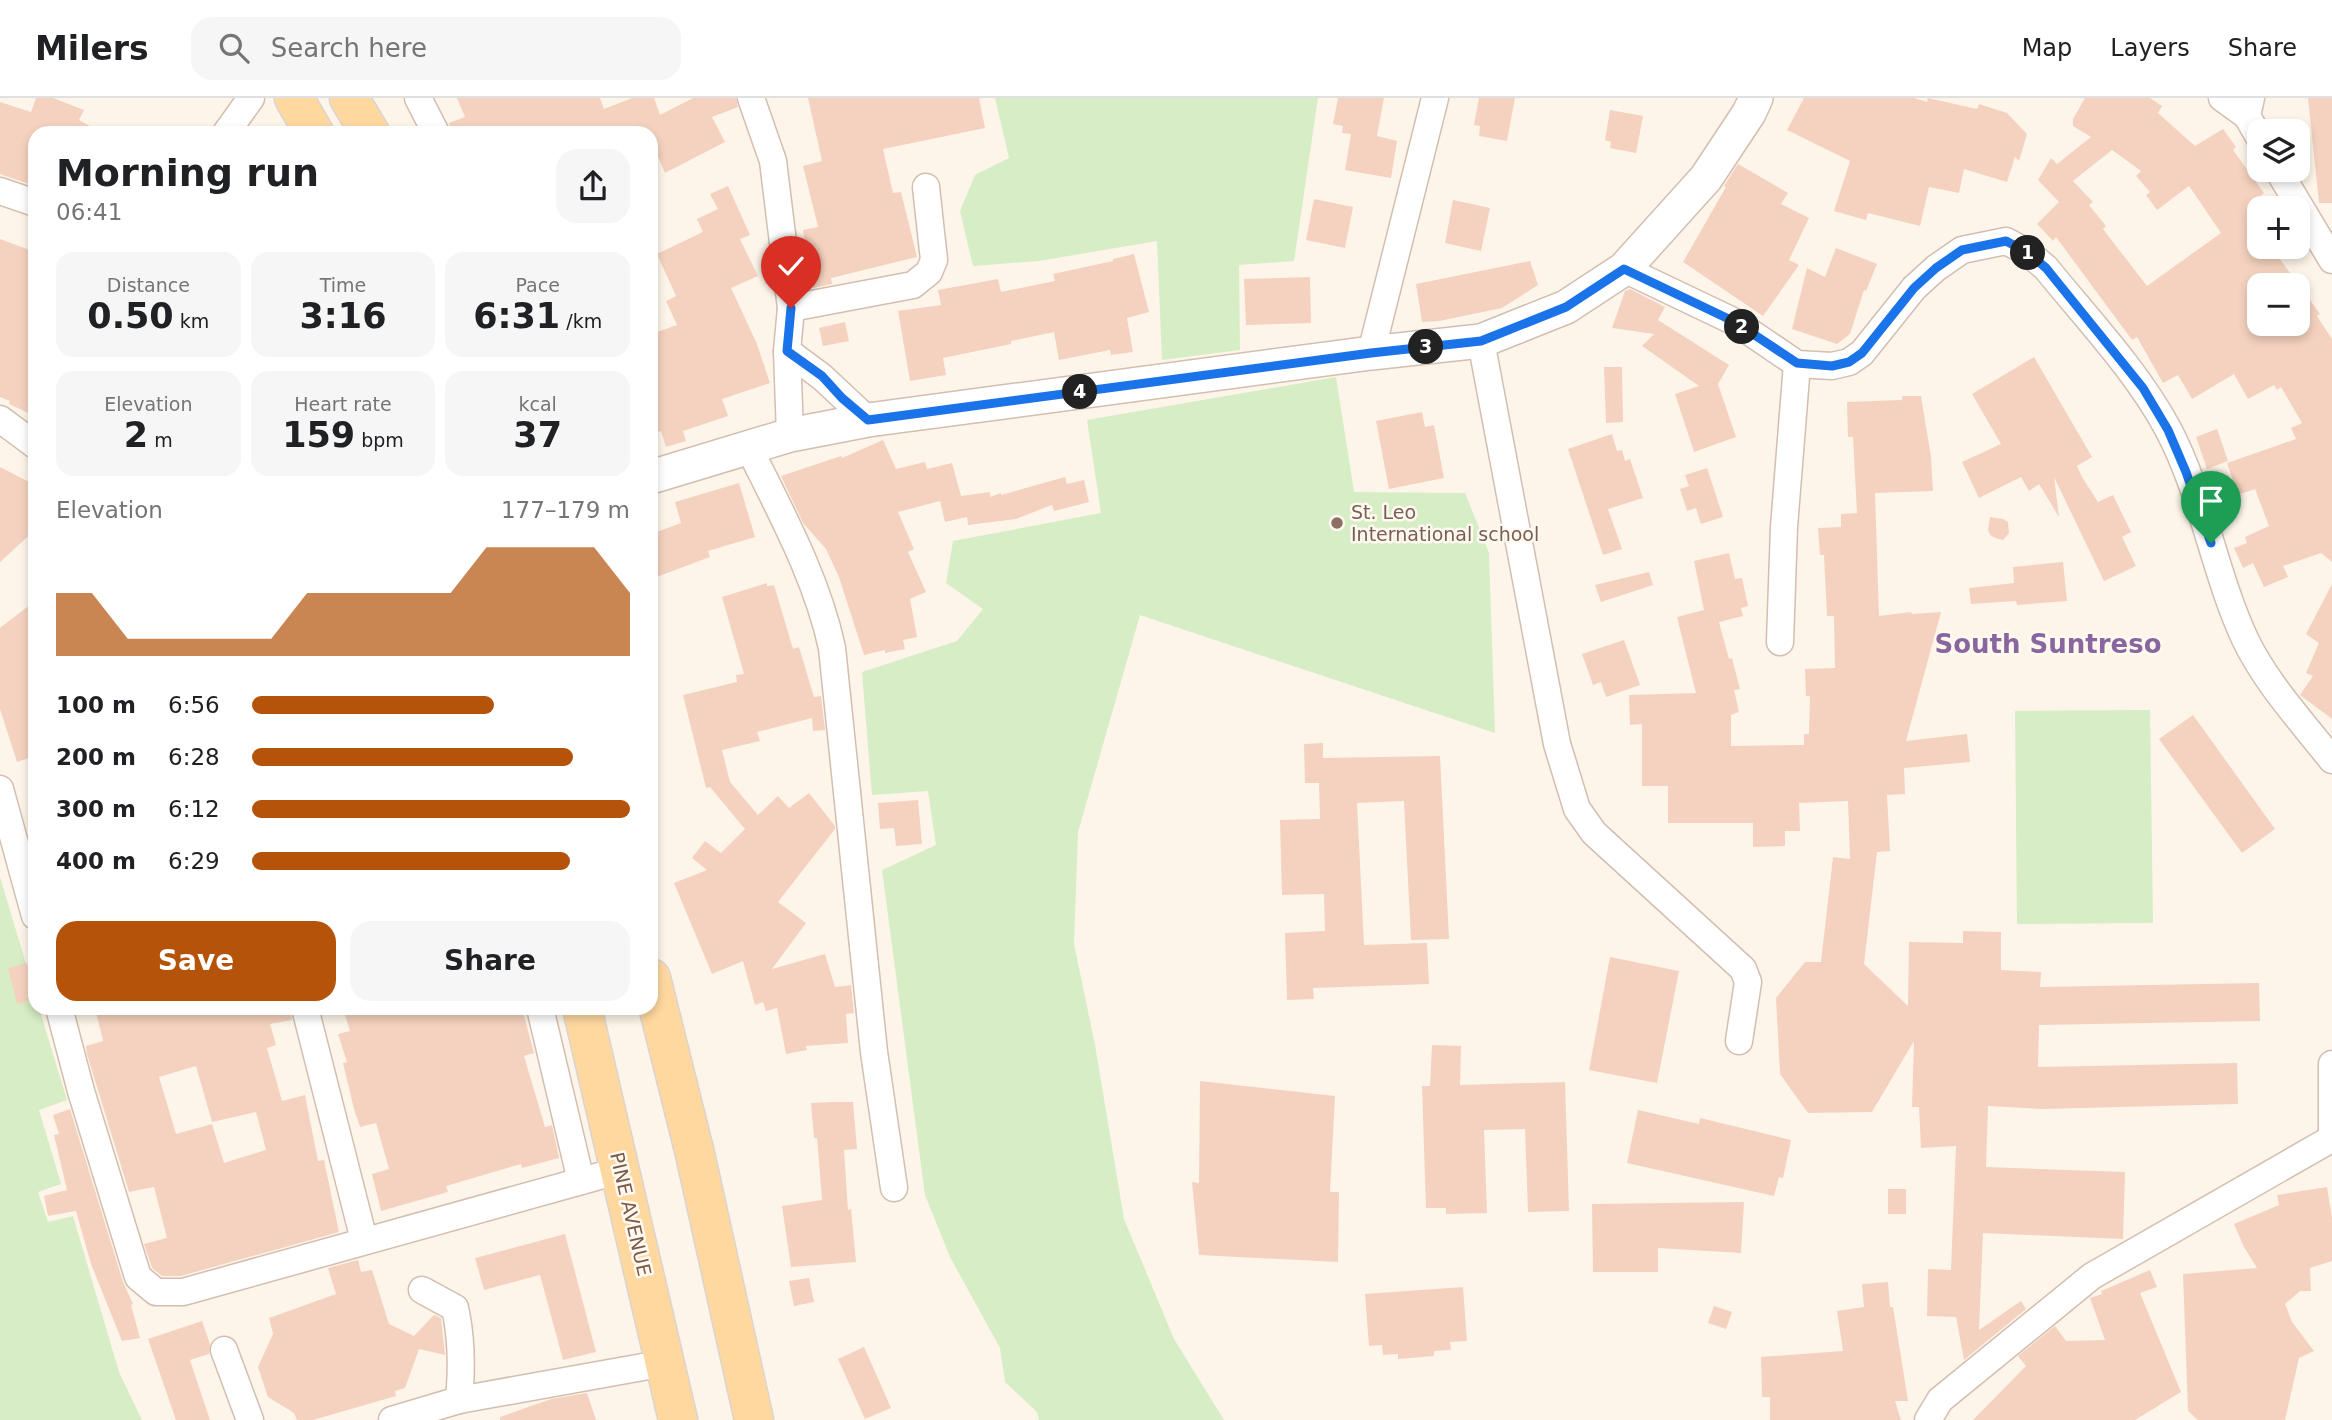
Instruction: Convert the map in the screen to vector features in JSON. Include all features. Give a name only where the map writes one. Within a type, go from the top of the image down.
[{"type":"main road","points":[[294,98],[310,126]]},
{"type":"main road","points":[[349,98],[366,126]]},
{"type":"main road","points":[[658,1006],[695,1154],[754,1420]]},
{"type":"main road","name":"PINE AVENUE","points":[[584,1015],[678,1420]]},
{"type":"street","points":[[231,126],[251,98]]},
{"type":"street","points":[[418,98],[432,126]]},
{"type":"street","points":[[751,98],[773,161],[791,308],[787,351],[790,435]]},
{"type":"street","points":[[1371,353],[1435,98]]},
{"type":"street","points":[[658,475],[790,435],[868,420],[1371,353],[1481,341],[1566,307],[1624,269],[1706,178],[1756,98]]},
{"type":"street","points":[[2222,98],[2253,117]]},
{"type":"street","points":[[2285,182],[2332,260]]},
{"type":"street","points":[[791,308],[913,285],[929,272],[934,260],[926,187]]},
{"type":"street","points":[[0,191],[28,201]]},
{"type":"street","points":[[1624,269],[1735,322],[1797,363],[1832,366],[1849,362],[1862,353],[1914,288],[1962,250],[2006,241],[2027,252],[2046,268],[2143,388],[2168,430],[2186,472],[2246,641],[2290,707],[2332,760]]},
{"type":"street","points":[[1481,341],[1557,744],[1577,809],[1594,833],[1743,969],[1748,982],[1739,1041]]},
{"type":"street","points":[[787,351],[822,376],[868,420]]},
{"type":"street","points":[[1780,642],[1784,527],[1797,363]]},
{"type":"street","points":[[0,419],[28,440]]},
{"type":"street","points":[[749,449],[811,580],[825,614],[832,648],[874,1052],[894,1188]]},
{"type":"street","points":[[0,789],[28,891]]},
{"type":"street","points":[[62,1015],[81,1091],[138,1277],[156,1292],[183,1292],[621,1170]]},
{"type":"street","points":[[307,1015],[364,1240]]},
{"type":"street","points":[[542,1015],[581,1181]]},
{"type":"street","points":[[1928,1420],[1940,1400],[2092,1276],[2332,1139],[2332,1064]]},
{"type":"street","points":[[422,1290],[455,1308],[461,1336],[459,1400]]},
{"type":"street","points":[[224,1350],[250,1420]]},
{"type":"street","points":[[392,1420],[459,1400],[665,1363]]},
{"type":"green space","points":[[995,98],[1318,98],[1294,261],[1239,265],[1240,350],[1162,360],[1157,241],[1039,261],[973,266],[960,211],[975,175],[1009,158]]},
{"type":"green space","points":[[1336,377],[1354,492],[1465,493],[1489,553],[1495,733],[1140,615],[1078,832],[1074,944],[1095,1045],[1124,1219],[1174,1339],[1224,1420],[1039,1420],[1037,1412],[1005,1382],[1000,1348],[950,1257],[925,1195],[882,870],[936,845],[928,791],[872,795],[862,672],[957,641],[983,609],[946,583],[953,541],[1101,513],[1087,420]]},
{"type":"green space","points":[[2150,710],[2153,923],[2017,924],[2015,711]]},
{"type":"green space","points":[[0,877],[28,971],[28,1015],[41,1015],[67,1100],[39,1110],[61,1184],[38,1192],[48,1222],[73,1216],[119,1372],[142,1420],[0,1420]]},
{"type":"building","points":[[36,98],[53,98],[84,110],[79,120],[90,126],[28,126],[28,184],[0,174],[0,102],[31,112]]},
{"type":"building","points":[[457,98],[600,98],[604,109],[632,98],[654,98],[660,115],[693,98],[736,98],[738,107],[712,117],[725,142],[665,173],[658,156],[658,126],[450,126],[449,123],[465,117]]},
{"type":"building","points":[[808,98],[979,98],[985,128],[883,149],[893,193],[901,192],[917,257],[831,278],[832,284],[813,288],[803,230],[818,227],[803,166],[822,161]]},
{"type":"building","points":[[1338,98],[1384,98],[1377,136],[1397,141],[1391,178],[1345,170],[1351,134],[1342,133],[1343,126],[1333,124]]},
{"type":"building","points":[[1479,98],[1515,98],[1507,141],[1479,136],[1480,126],[1474,125]]},
{"type":"building","points":[[1804,98],[1914,98],[1927,102],[1928,98],[1977,109],[1979,104],[2007,113],[2027,134],[2019,161],[2015,157],[2007,182],[1964,169],[1959,193],[1929,187],[1920,226],[1868,213],[1866,220],[1834,211],[1850,161],[1787,130]]},
{"type":"building","points":[[2085,98],[2150,98],[2162,106],[2158,113],[2195,146],[2223,129],[2236,147],[2233,150],[2247,169],[2247,182],[2256,182],[2264,193],[2260,196],[2247,196],[2247,259],[2280,259],[2290,273],[2247,273],[2247,336],[2310,336],[2310,300],[2332,339],[2332,562],[2321,553],[2283,566],[2288,577],[2264,587],[2253,563],[2243,568],[2234,548],[2247,543],[2245,537],[2269,526],[2255,489],[2238,495],[2227,463],[2296,439],[2291,428],[2302,423],[2281,387],[2277,390],[2274,385],[2248,399],[2234,374],[2192,399],[2178,375],[2163,383],[2137,337],[2132,340],[2056,237],[2053,241],[2037,224],[2059,202],[2038,180],[2051,158],[2057,164],[2091,137],[2073,126],[2073,119]],"holes":[[[2112,150],[2141,171],[2136,176],[2150,192],[2146,195],[2157,210],[2189,186],[2221,233],[2147,286],[2103,229],[2106,226],[2089,205],[2093,202],[2073,181]]]},
{"type":"building","points":[[2308,98],[2332,98],[2332,203],[2319,203]]},
{"type":"building","points":[[1610,110],[1643,116],[1636,153],[1610,148],[1611,142],[1605,140]]},
{"type":"building","points":[[1738,164],[1788,193],[1781,204],[1809,218],[1789,260],[1799,265],[1763,316],[1683,262]]},
{"type":"building","points":[[728,186],[750,235],[740,239],[758,276],[731,288],[757,344],[770,383],[722,399],[728,416],[683,431],[686,441],[666,447],[661,431],[658,432],[658,332],[677,325],[666,301],[676,296],[658,254],[703,232],[697,219],[718,209],[710,194]]},
{"type":"building","points":[[1314,199],[1353,207],[1345,248],[1306,240]]},
{"type":"building","points":[[1453,200],[1490,208],[1481,251],[1445,243]]},
{"type":"building","points":[[0,239],[28,249],[28,413],[0,397]]},
{"type":"building","points":[[1836,248],[1877,264],[1866,291],[1864,290],[1850,334],[1837,344],[1792,329],[1807,268],[1825,277]]},
{"type":"building","points":[[1134,254],[1149,312],[1127,318],[1133,352],[1111,355],[1110,350],[1059,360],[1054,332],[943,358],[946,375],[910,381],[898,311],[941,305],[938,290],[998,279],[1001,292],[1055,281],[1053,274]]},
{"type":"building","points":[[1530,261],[1538,285],[1502,308],[1422,322],[1416,284]]},
{"type":"building","points":[[1310,277],[1311,323],[1246,325],[1244,279]]},
{"type":"building","points":[[1630,289],[1665,307],[1658,320],[1729,365],[1718,384],[1736,437],[1694,452],[1675,394],[1699,386],[1642,346],[1654,334],[1612,328],[1625,291]]},
{"type":"building","points":[[845,322],[849,341],[823,346],[819,328]]},
{"type":"building","points":[[2034,357],[2092,457],[2077,466],[2082,477],[2098,502],[2113,495],[2131,532],[2122,537],[2136,566],[2104,581],[2054,477],[2059,517],[2039,484],[2029,491],[2021,477],[1979,498],[1962,462],[2001,444],[1972,394]]},
{"type":"building","points":[[1604,367],[1622,367],[1623,422],[1606,423]]},
{"type":"building","points":[[1902,396],[1921,396],[1931,457],[1933,491],[1875,493],[1879,616],[1941,612],[1906,741],[1967,734],[1970,762],[1904,768],[1905,794],[1887,795],[1890,851],[1877,852],[1864,964],[1908,1006],[1909,942],[1963,943],[1963,931],[2001,932],[2001,970],[2041,972],[2040,987],[2259,983],[2260,1021],[2039,1025],[2038,1067],[2237,1063],[2238,1104],[2042,1109],[1988,1106],[1986,1167],[2125,1172],[2123,1239],[1983,1233],[1979,1330],[2021,1301],[2026,1309],[1964,1360],[1956,1317],[1927,1316],[1928,1269],[1951,1270],[1956,1146],[1921,1148],[1919,1107],[1912,1107],[1914,1041],[1872,1112],[1808,1113],[1780,1074],[1776,998],[1805,962],[1821,962],[1833,857],[1850,859],[1848,801],[1799,803],[1800,831],[1785,831],[1785,846],[1753,847],[1753,823],[1668,823],[1668,786],[1642,786],[1642,724],[1630,725],[1629,695],[1696,693],[1677,617],[1704,610],[1694,561],[1729,553],[1735,579],[1742,578],[1748,606],[1741,608],[1743,616],[1719,622],[1740,689],[1734,690],[1739,712],[1731,715],[1731,746],[1804,745],[1804,734],[1809,734],[1810,696],[1806,696],[1805,669],[1835,668],[1834,616],[1827,616],[1824,555],[1820,555],[1818,528],[1841,527],[1841,514],[1857,513],[1853,437],[1848,437],[1847,402],[1902,400]]},
{"type":"building","points":[[1422,412],[1425,427],[1434,425],[1444,478],[1389,489],[1376,421]]},
{"type":"building","points":[[2217,429],[2228,461],[2207,469],[2196,437]]},
{"type":"building","points":[[1612,434],[1617,451],[1622,450],[1625,461],[1630,459],[1643,498],[1608,509],[1622,549],[1603,555],[1568,449]]},
{"type":"building","points":[[883,440],[896,469],[925,462],[927,469],[952,463],[961,496],[990,492],[990,497],[1001,495],[1065,477],[1067,484],[1084,480],[1089,502],[1054,511],[1052,505],[1016,519],[968,525],[967,517],[945,522],[940,501],[898,512],[914,549],[908,552],[926,592],[910,599],[917,637],[903,640],[905,649],[864,655],[839,577],[826,549],[803,523],[781,476],[841,456],[842,458]]},
{"type":"building","points":[[0,467],[28,481],[28,536],[0,562]]},
{"type":"building","points":[[1707,468],[1723,517],[1701,524],[1696,508],[1687,511],[1680,489],[1689,486],[1685,475]]},
{"type":"building","points":[[739,483],[755,537],[708,551],[710,557],[658,576],[658,531],[681,523],[675,502]]},
{"type":"building","points":[[1990,517],[2008,522],[2009,533],[2003,540],[1990,535]]},
{"type":"building","points":[[2063,562],[2067,601],[2017,605],[2016,601],[1971,604],[1969,588],[2014,583],[2013,567]]},
{"type":"building","points":[[1649,572],[1653,585],[1601,602],[1595,585]]},
{"type":"building","points":[[767,583],[767,586],[774,585],[793,649],[799,647],[814,697],[821,696],[825,730],[813,731],[812,718],[757,732],[760,741],[722,750],[730,782],[758,815],[778,796],[789,808],[809,793],[835,826],[778,902],[806,923],[772,969],[825,954],[835,987],[851,985],[854,1013],[846,1014],[848,1043],[806,1046],[807,1050],[786,1054],[777,1008],[766,1011],[763,1002],[755,1005],[743,961],[712,974],[674,883],[707,870],[692,858],[705,841],[721,853],[745,829],[710,787],[706,788],[683,695],[737,682],[736,675],[744,674],[722,597]]},
{"type":"building","points":[[2332,584],[2332,719],[2300,695],[2313,676],[2306,673],[2319,643],[2306,634]]},
{"type":"building","points":[[28,606],[28,758],[17,762],[0,709],[0,628]]},
{"type":"building","points":[[1624,640],[1640,685],[1606,697],[1601,682],[1593,685],[1582,654]]},
{"type":"building","points":[[2193,715],[2275,829],[2242,853],[2159,739]]},
{"type":"building","points":[[1323,743],[1323,758],[1440,756],[1449,939],[1411,940],[1404,801],[1357,803],[1364,945],[1427,943],[1429,984],[1313,988],[1314,999],[1287,1000],[1285,933],[1325,931],[1324,894],[1282,895],[1280,820],[1320,819],[1319,783],[1305,783],[1304,744]]},
{"type":"building","points":[[918,800],[922,844],[896,846],[894,828],[880,829],[878,803]]},
{"type":"building","points":[[1610,957],[1679,971],[1657,1083],[1589,1070]]},
{"type":"building","points":[[27,963],[28,1001],[17,1004],[8,968]]},
{"type":"building","points":[[97,1015],[291,1015],[292,1020],[270,1024],[276,1045],[267,1048],[282,1101],[305,1095],[318,1161],[324,1160],[339,1232],[181,1276],[162,1276],[152,1268],[144,1244],[167,1238],[154,1187],[129,1192],[86,1046],[103,1041]],"holes":[[[196,1066],[212,1122],[256,1112],[266,1150],[224,1163],[212,1124],[176,1134],[159,1077]]]},
{"type":"building","points":[[345,1015],[524,1015],[534,1053],[524,1056],[545,1127],[552,1125],[559,1158],[522,1168],[521,1164],[446,1186],[448,1192],[381,1211],[372,1174],[389,1169],[376,1123],[360,1127],[354,1109],[343,1063],[347,1062],[338,1034],[350,1031]]},
{"type":"building","points":[[1432,1045],[1461,1046],[1460,1085],[1565,1082],[1569,1211],[1528,1212],[1525,1129],[1484,1130],[1487,1213],[1446,1214],[1446,1208],[1426,1208],[1422,1086],[1430,1086]]},
{"type":"building","points":[[1200,1081],[1335,1096],[1330,1192],[1339,1192],[1338,1262],[1199,1255],[1192,1182],[1199,1183]]},
{"type":"building","points":[[853,1102],[857,1149],[844,1150],[848,1210],[851,1209],[856,1262],[791,1267],[782,1206],[822,1200],[811,1103]]},
{"type":"building","points":[[70,1109],[123,1282],[133,1304],[131,1305],[140,1338],[122,1341],[91,1264],[76,1211],[48,1216],[44,1196],[67,1190],[54,1135],[59,1134],[53,1115]]},
{"type":"building","points":[[1638,1110],[1699,1124],[1700,1118],[1791,1140],[1783,1178],[1779,1177],[1774,1196],[1627,1163]]},
{"type":"building","points":[[2327,1187],[2332,1218],[2332,1261],[2310,1268],[2311,1291],[2300,1291],[2285,1304],[2292,1322],[2314,1351],[2299,1358],[2285,1420],[2198,1420],[2188,1411],[2183,1274],[2257,1268],[2234,1224],[2279,1205],[2277,1195]]},
{"type":"building","points":[[1888,1189],[1906,1189],[1906,1214],[1888,1214]]},
{"type":"building","points":[[1744,1202],[1741,1253],[1658,1248],[1658,1272],[1593,1272],[1592,1204]]},
{"type":"building","points":[[565,1234],[596,1352],[563,1360],[540,1275],[484,1290],[475,1258]]},
{"type":"building","points":[[358,1260],[361,1272],[372,1270],[389,1324],[414,1336],[434,1315],[441,1318],[445,1355],[419,1349],[405,1388],[395,1391],[396,1396],[313,1420],[297,1420],[294,1413],[268,1397],[258,1367],[273,1334],[269,1318],[336,1294],[328,1268]]},
{"type":"building","points":[[2150,1270],[2157,1287],[2140,1293],[2181,1392],[2135,1420],[1973,1420],[2026,1366],[2018,1356],[2055,1326],[2066,1341],[2105,1340],[2090,1298]]},
{"type":"building","points":[[809,1278],[814,1302],[794,1306],[789,1281]]},
{"type":"building","points":[[1888,1282],[1890,1307],[1893,1307],[1908,1401],[1895,1401],[1901,1420],[1770,1420],[1770,1397],[1762,1397],[1761,1357],[1843,1351],[1837,1311],[1864,1307],[1862,1284]]},
{"type":"building","points":[[1463,1287],[1467,1341],[1450,1342],[1451,1350],[1434,1351],[1434,1356],[1398,1359],[1398,1354],[1383,1355],[1382,1345],[1369,1346],[1365,1294]]},
{"type":"building","points":[[1714,1306],[1732,1312],[1726,1329],[1708,1323]]},
{"type":"building","points":[[202,1321],[210,1344],[209,1354],[190,1360],[210,1420],[176,1420],[148,1339]]},
{"type":"building","points":[[864,1347],[891,1408],[865,1419],[838,1359]]},
{"type":"building","points":[[587,1393],[596,1420],[500,1420],[500,1417],[551,1399]]},
{"type":"place","name":"St. Leo International school","points":[[1337,523]]},
{"type":"district","name":"South Suntreso","points":[[2048,644]]},
{"type":"route","points":[[791,308],[787,351],[822,376],[868,420],[1371,353],[1481,341],[1566,307],[1624,269],[1735,322],[1797,363],[1832,366],[1849,362],[1862,353],[1914,288],[1936,268],[1962,250],[2006,241],[2027,252],[2046,268],[2143,388],[2168,430],[2211,543]]}]
